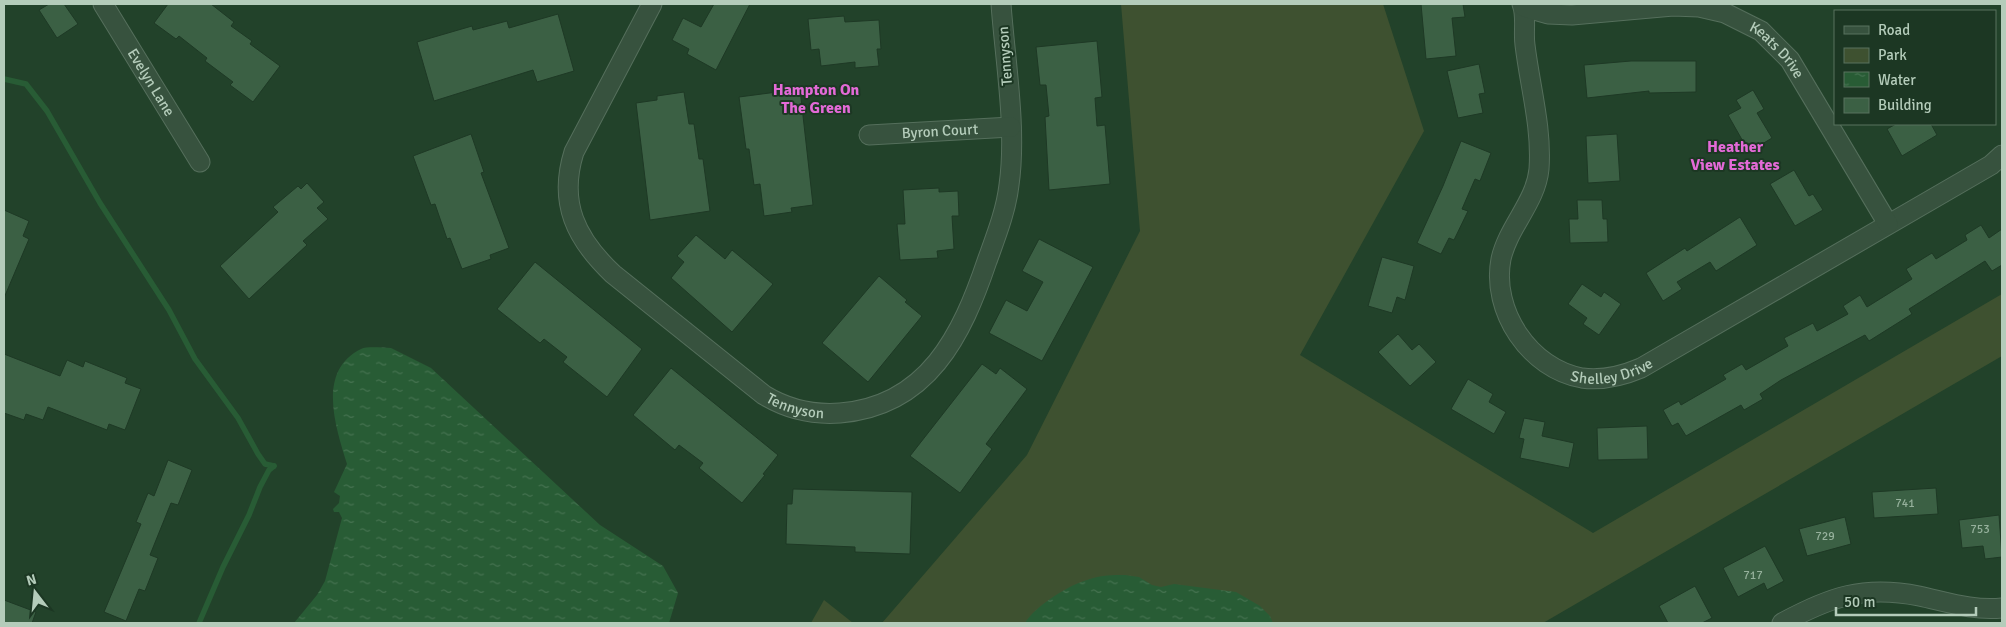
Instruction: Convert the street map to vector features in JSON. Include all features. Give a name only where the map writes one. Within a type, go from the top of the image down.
[{"type":"street","name":"Evelyn Lane","points":[[102,4],[200,162]]},
{"type":"street","name":"Tennyson","points":[[652,4],[574,152],[568,180],[571,213],[585,244],[613,274],[764,395],[803,411],[833,413],[870,408],[912,388],[938,361],[971,308],[997,232],[1009,185],[1011,127],[1001,4]]},
{"type":"street","name":"Shelley Drive","points":[[1524,5],[1525,43],[1540,141],[1539,172],[1531,196],[1504,251],[1500,277],[1501,296],[1507,317],[1516,332],[1535,354],[1553,368],[1583,378],[1606,378],[1641,368],[1990,165],[2002,155]]},
{"type":"street","name":"Keats Drive","points":[[1524,5],[1548,14],[1572,15],[1673,6],[1699,7],[1725,13],[1761,31],[1790,60],[1888,224]]},
{"type":"street","name":"Byron Court","points":[[869,135],[1011,127]]},
{"type":"street","points":[[1782,623],[1827,600],[1868,592],[1909,594],[1975,608],[2002,608]]},
{"type":"green space","points":[[1121,4],[1383,4],[1424,131],[1300,355],[1593,533],[2002,294],[2002,356],[1543,623],[882,623],[1027,455],[1140,231]]},
{"type":"green space","points":[[824,600],[853,623],[811,623]]},
{"type":"water","points":[[371,347],[391,348],[431,368],[600,525],[663,566],[678,593],[669,623],[294,623],[317,595],[325,581],[342,518],[339,512],[334,512],[333,509],[339,503],[340,496],[334,492],[347,464],[338,434],[333,401],[338,371],[347,359],[361,349]]},
{"type":"water","points":[[1125,575],[1139,577],[1152,585],[1161,587],[1174,584],[1236,592],[1260,606],[1270,616],[1273,623],[1025,623],[1030,616],[1054,596],[1073,586],[1098,577]]},
{"type":"building","points":[[49,4],[64,4],[78,24],[57,38],[39,10]]},
{"type":"building","points":[[168,4],[211,4],[234,22],[231,26],[252,41],[250,44],[280,66],[253,102],[230,85],[233,82],[205,61],[207,58],[179,36],[176,39],[154,23]]},
{"type":"building","points":[[714,4],[750,4],[716,70],[687,54],[689,49],[672,40],[683,18],[701,27]]},
{"type":"building","points":[[1421,4],[1463,4],[1465,17],[1452,18],[1456,56],[1426,59]]},
{"type":"building","points":[[558,14],[574,71],[537,82],[533,70],[434,101],[417,42],[472,26],[473,30],[507,21],[509,28]]},
{"type":"building","points":[[844,16],[845,22],[879,20],[881,49],[877,49],[879,66],[855,68],[855,62],[821,66],[819,49],[811,50],[808,19]]},
{"type":"building","points":[[1097,41],[1102,97],[1095,98],[1097,126],[1105,125],[1110,184],[1049,190],[1045,117],[1049,116],[1046,85],[1040,85],[1036,47]]},
{"type":"building","points":[[1631,61],[1696,61],[1696,92],[1649,93],[1649,91],[1587,98],[1584,65]]},
{"type":"building","points":[[1479,64],[1485,93],[1479,94],[1483,113],[1458,118],[1447,71]]},
{"type":"building","points":[[800,89],[813,205],[791,208],[792,212],[764,216],[760,184],[754,185],[749,149],[746,149],[739,97]]},
{"type":"building","points":[[1753,90],[1764,109],[1757,113],[1772,138],[1749,152],[1728,115],[1741,108],[1736,100]]},
{"type":"building","points":[[684,92],[689,124],[694,124],[699,159],[703,159],[710,211],[650,220],[636,103],[657,100],[657,96]]},
{"type":"building","points":[[1894,125],[1932,125],[1937,135],[1902,156],[1887,129]]},
{"type":"building","points":[[471,134],[484,172],[481,173],[509,248],[490,255],[491,259],[462,269],[450,238],[447,239],[435,204],[431,205],[413,156]]},
{"type":"building","points":[[1617,134],[1620,181],[1588,183],[1586,136]]},
{"type":"building","points":[[1461,141],[1491,153],[1480,181],[1475,179],[1462,209],[1468,211],[1454,240],[1449,238],[1441,254],[1417,243]]},
{"type":"building","points":[[1794,170],[1809,196],[1813,194],[1823,210],[1795,226],[1770,184]]},
{"type":"building","points":[[307,183],[324,202],[317,208],[328,219],[303,241],[307,245],[249,299],[220,266],[278,212],[273,207],[298,186],[301,189]]},
{"type":"building","points":[[939,188],[939,192],[958,191],[959,216],[952,216],[954,249],[937,251],[938,258],[900,260],[897,224],[905,224],[903,190]]},
{"type":"building","points":[[1577,200],[1602,200],[1603,219],[1607,219],[1608,242],[1570,243],[1569,219],[1578,219]]},
{"type":"building","points":[[4,210],[29,221],[23,236],[29,239],[4,298]]},
{"type":"building","points":[[1740,217],[1757,245],[1716,271],[1710,262],[1677,282],[1682,289],[1663,301],[1646,273],[1685,248],[1687,251]]},
{"type":"building","points":[[1981,225],[1989,238],[2002,229],[2002,265],[1992,271],[1985,261],[1909,309],[1912,314],[1869,341],[1865,335],[1781,380],[1760,394],[1763,399],[1744,410],[1741,405],[1686,436],[1678,423],[1672,426],[1663,410],[1679,401],[1681,405],[1726,379],[1723,375],[1742,364],[1746,370],[1788,346],[1784,338],[1813,323],[1817,331],[1848,314],[1843,306],[1860,295],[1867,307],[1912,279],[1906,269],[1932,253],[1936,259],[1967,240],[1965,235]]},
{"type":"building","points":[[696,235],[725,259],[732,250],[773,284],[732,332],[671,278],[684,262],[677,256]]},
{"type":"building","points":[[1039,239],[1093,267],[1042,361],[989,333],[1006,300],[1027,311],[1043,282],[1022,271]]},
{"type":"building","points":[[1382,257],[1414,266],[1405,300],[1397,297],[1392,313],[1368,306]]},
{"type":"building","points":[[535,262],[642,349],[607,397],[563,362],[567,357],[544,339],[540,343],[497,309]]},
{"type":"building","points":[[879,276],[922,316],[868,382],[822,343]]},
{"type":"building","points":[[1582,284],[1601,297],[1604,292],[1621,304],[1599,335],[1583,324],[1587,318],[1568,304]]},
{"type":"building","points":[[1398,334],[1412,350],[1419,344],[1436,362],[1410,386],[1378,352]]},
{"type":"building","points":[[4,354],[60,376],[67,360],[83,367],[85,361],[127,378],[125,383],[141,389],[125,430],[109,424],[107,430],[48,407],[43,420],[26,414],[24,420],[4,413]]},
{"type":"building","points":[[982,364],[996,374],[1000,368],[1027,389],[986,444],[992,449],[960,493],[910,456]]},
{"type":"building","points":[[671,368],[778,455],[763,474],[765,475],[742,503],[699,468],[703,463],[679,445],[675,450],[633,415]]},
{"type":"building","points":[[1468,379],[1493,394],[1489,402],[1506,412],[1494,434],[1451,409]]},
{"type":"building","points":[[1524,418],[1545,422],[1542,436],[1574,443],[1569,468],[1520,458],[1524,439],[1519,438]]},
{"type":"building","points":[[1647,426],[1648,459],[1598,460],[1597,428]]},
{"type":"building","points":[[168,460],[192,470],[178,505],[171,503],[150,555],[158,558],[145,591],[139,589],[126,621],[104,612],[141,524],[136,522],[148,493],[154,496]]},
{"type":"building","points":[[1936,488],[1938,514],[1874,518],[1872,492]]},
{"type":"building","points":[[793,489],[912,492],[910,554],[855,552],[855,547],[786,544],[787,504],[792,504]]},
{"type":"building","points":[[1999,515],[2002,557],[1985,559],[1983,546],[1962,548],[1959,520]]},
{"type":"building","points":[[1845,517],[1851,544],[1807,556],[1799,529]]},
{"type":"building","points":[[1765,546],[1784,581],[1767,590],[1764,583],[1738,597],[1723,568]]},
{"type":"building","points":[[1695,586],[1712,618],[1702,623],[1668,623],[1659,606]]},
{"type":"building","points":[[4,600],[36,612],[32,623],[4,623]]},
{"type":"waterway","points":[[4,79],[26,84],[47,111],[100,203],[169,310],[195,359],[238,418],[265,464],[274,466]]},
{"type":"waterway","points":[[199,623],[260,487],[269,470],[274,466]]},
{"type":"district","name":"Hampton On The Green","points":[[816,99]]},
{"type":"district","name":"Heather View Estates","points":[[1735,156]]}]
